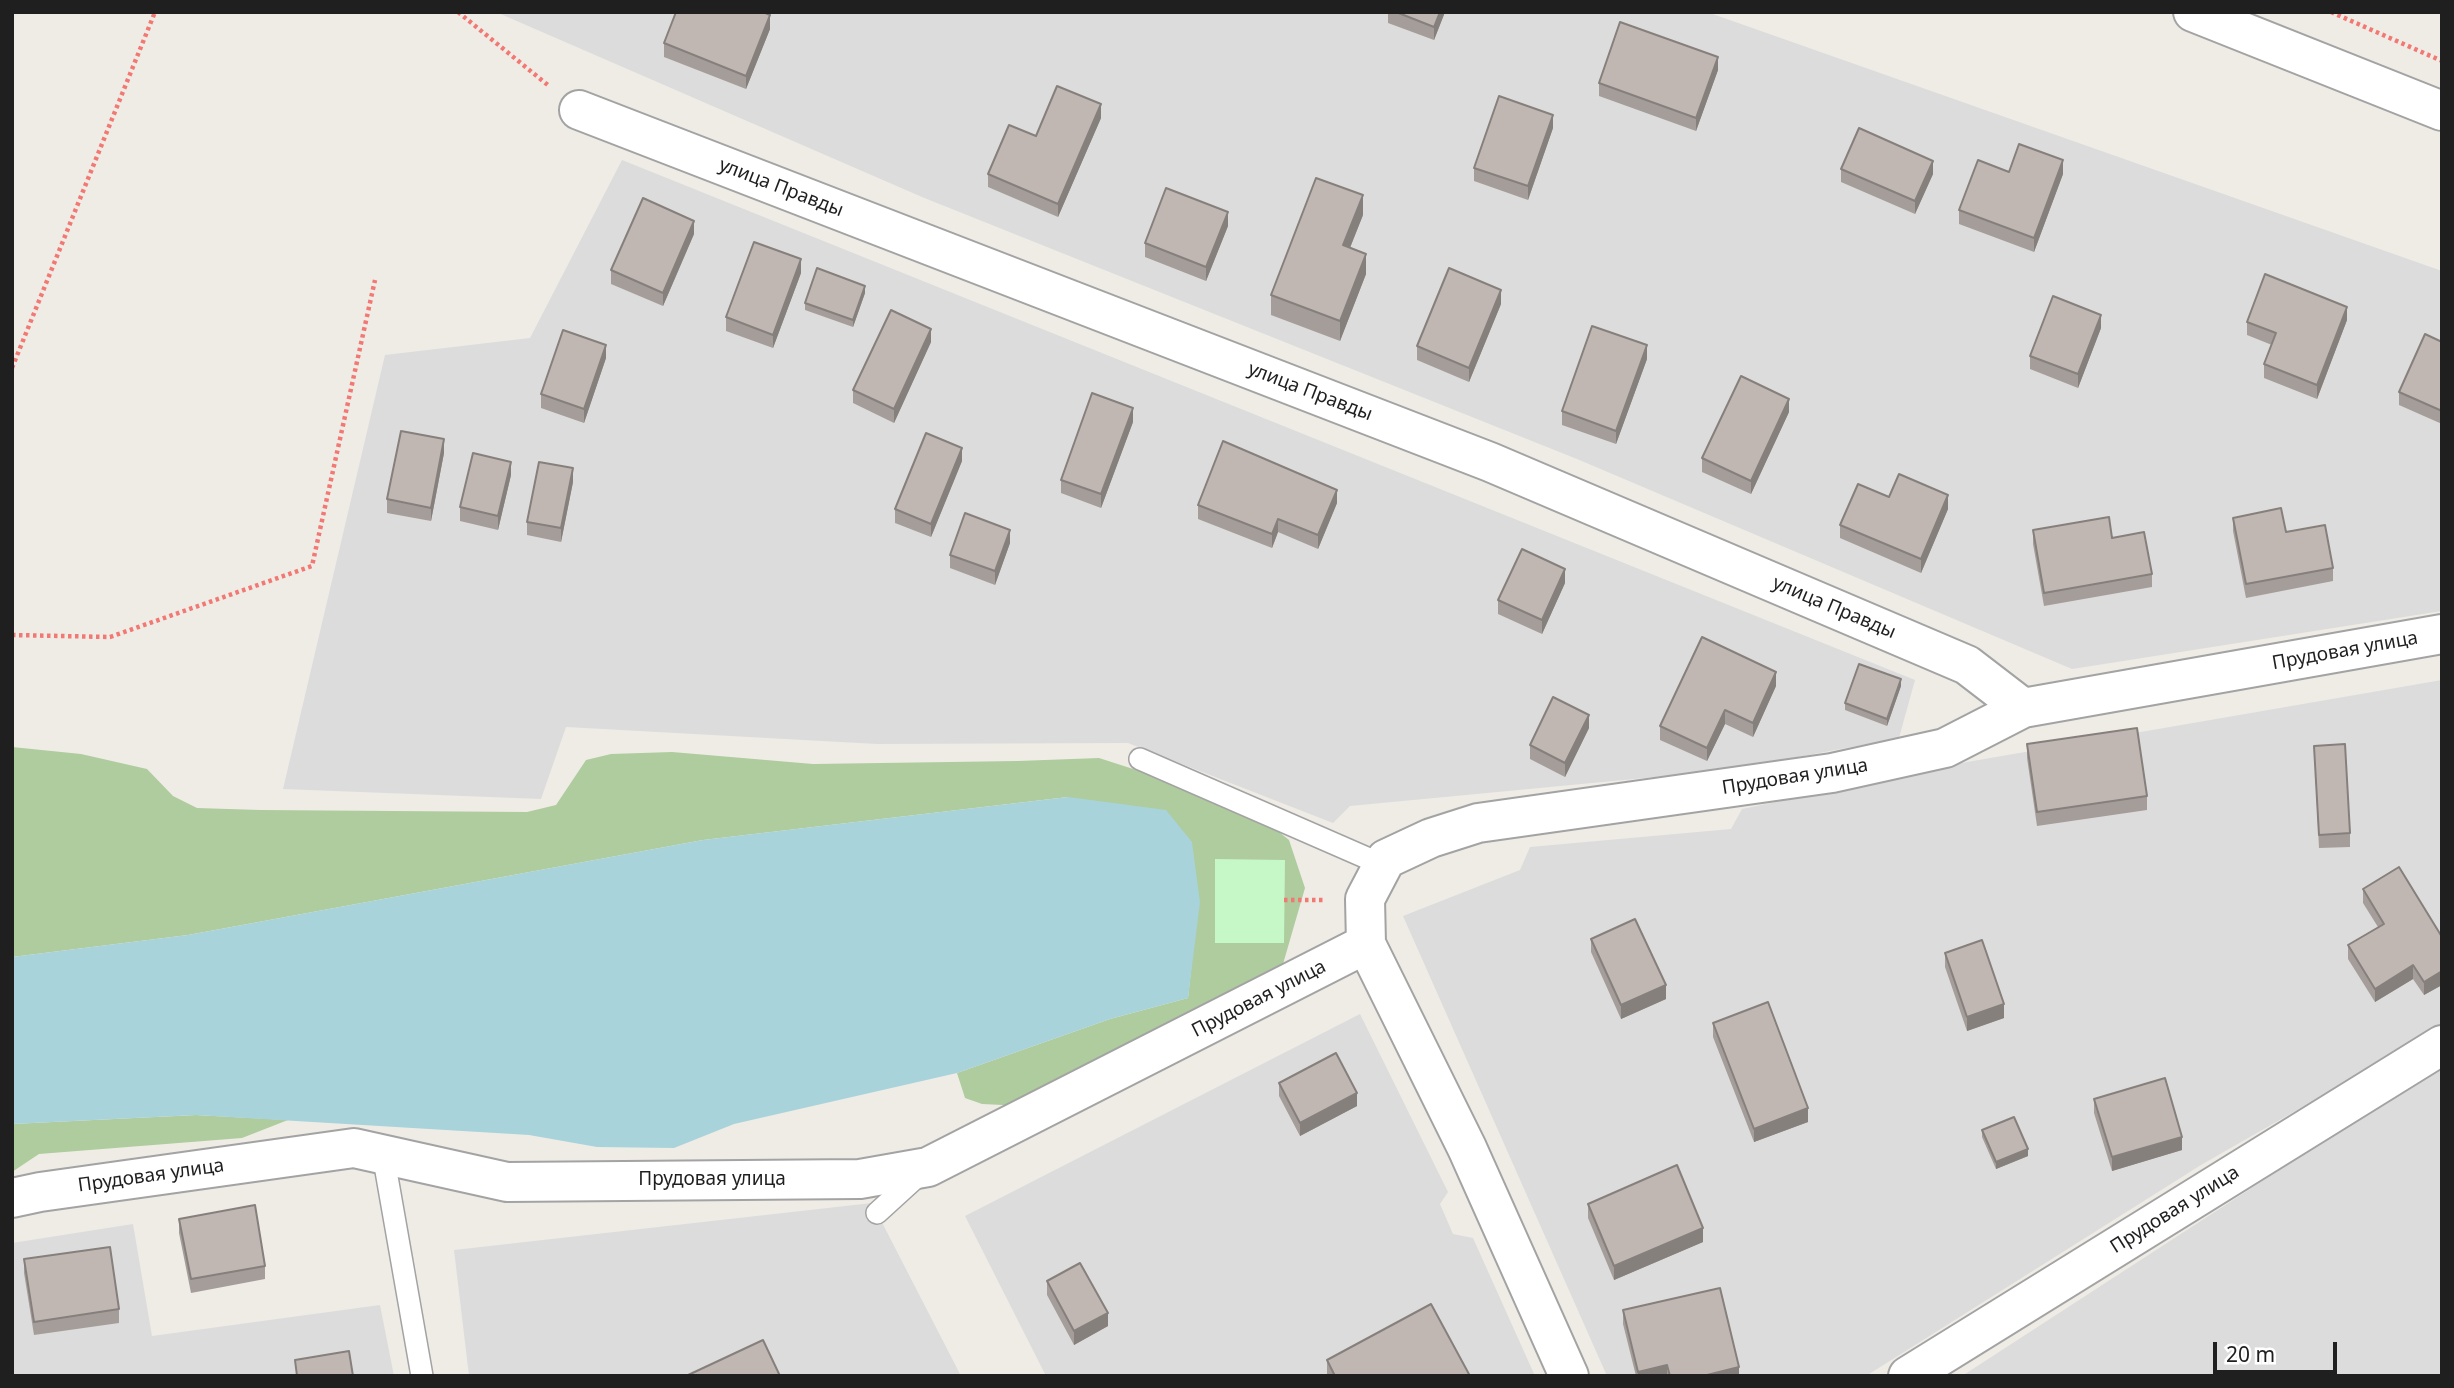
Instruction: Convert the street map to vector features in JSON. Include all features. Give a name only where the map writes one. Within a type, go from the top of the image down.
[{"type":"street","points":[[2193,12],[2442,111]]},
{"type":"street","name":"улица Правды","points":[[579,110],[1490,462],[1968,665],[2023,708]]},
{"type":"street","name":"Прудовая улица","points":[[1383,865],[1387,859],[1431,838],[1478,823],[1832,773],[1945,748],[2023,708],[2442,634]]},
{"type":"street","points":[[1383,865],[1366,900],[1366,944],[1467,1148],[1569,1376]]},
{"type":"street","name":"Прудовая улица","points":[[12,1198],[355,1147],[507,1182],[860,1179],[928,1167],[1366,944]]},
{"type":"street","name":"Прудовая улица","points":[[1908,1376],[2442,1045]]},
{"type":"lane","points":[[1140,759],[1383,865]]},
{"type":"lane","points":[[383,1154],[422,1376]]},
{"type":"lane","points":[[877,1213],[928,1167]]},
{"type":"path","points":[[12,368],[155,12]]},
{"type":"path","points":[[458,12],[579,110]]},
{"type":"path","points":[[2331,12],[2442,61]]},
{"type":"path","points":[[12,635],[110,637],[312,566],[375,280]]},
{"type":"shaded area","points":[[496,12],[1707,12],[2442,271],[2442,611],[2072,669],[1577,459],[922,197]]},
{"type":"shaded area","points":[[622,160],[1915,680],[1899,738],[1729,770],[1350,806],[1333,823],[1128,743],[877,744],[566,727],[541,799],[283,789],[385,355],[530,338]]},
{"type":"shaded area","points":[[2442,680],[2442,1027],[2201,1165],[1866,1376],[1607,1376],[1403,916],[1520,870],[1530,847],[1731,829],[1742,809],[1967,762]]},
{"type":"shaded area","points":[[1360,1014],[1448,1192],[1440,1204],[1453,1234],[1473,1238],[1535,1376],[1046,1376],[965,1216]]},
{"type":"shaded area","points":[[2442,1069],[2442,1376],[1962,1376],[2381,1104]]},
{"type":"shaded area","points":[[872,1203],[961,1376],[469,1376],[454,1250]]},
{"type":"shaded area","points":[[133,1224],[152,1336],[380,1305],[394,1376],[12,1376],[12,1243]]},
{"type":"green space","points":[[12,747],[81,754],[147,769],[173,796],[197,808],[260,810],[527,812],[556,805],[586,760],[611,754],[672,752],[813,764],[1099,758],[1189,787],[1259,816],[1289,840],[1305,888],[1283,964],[1123,1061],[1024,1106],[982,1104],[965,1098],[957,1073],[1110,1019],[1188,998],[1193,951],[1068,797],[703,840],[188,935],[12,957]]},
{"type":"green space","points":[[1215,859],[1285,860],[1284,943],[1215,943]]},
{"type":"green space","points":[[196,1115],[288,1120],[242,1138],[39,1154],[12,1172],[12,1124]]},
{"type":"water","points":[[1068,797],[1166,810],[1192,842],[1200,902],[1188,998],[1110,1019],[957,1073],[734,1124],[674,1148],[597,1147],[529,1135],[196,1115],[12,1124],[12,957],[188,935],[703,840]]},
{"type":"building","points":[[676,12],[763,12],[770,15],[746,76],[664,43]]},
{"type":"building","points":[[1396,12],[1440,12],[1434,27]]},
{"type":"building","points":[[1620,22],[1718,57],[1696,118],[1599,83]]},
{"type":"building","points":[[1057,86],[1101,104],[1058,204],[988,174],[1009,125],[1036,136]]},
{"type":"building","points":[[1499,96],[1553,115],[1528,186],[1474,168]]},
{"type":"building","points":[[1859,128],[1933,161],[1915,201],[1841,169]]},
{"type":"building","points":[[2019,144],[2063,160],[2034,238],[1959,210],[1978,160],[2009,172]]},
{"type":"building","points":[[1316,178],[1363,195],[1343,245],[1366,254],[1340,321],[1271,295]]},
{"type":"building","points":[[1166,188],[1228,212],[1206,267],[1145,243]]},
{"type":"building","points":[[643,198],[694,221],[663,293],[611,270]]},
{"type":"building","points":[[754,242],[801,259],[773,335],[726,317]]},
{"type":"building","points":[[817,268],[865,286],[853,320],[805,303]]},
{"type":"building","points":[[1449,268],[1501,290],[1469,368],[1417,346]]},
{"type":"building","points":[[2265,274],[2347,307],[2317,385],[2264,364],[2276,333],[2247,322]]},
{"type":"building","points":[[2053,296],[2101,315],[2078,374],[2030,356]]},
{"type":"building","points":[[891,310],[931,329],[894,409],[853,390]]},
{"type":"building","points":[[1592,326],[1647,345],[1616,431],[1562,411]]},
{"type":"building","points":[[563,330],[606,345],[584,409],[541,394]]},
{"type":"building","points":[[2425,334],[2442,342],[2442,411],[2399,392]]},
{"type":"building","points":[[1741,376],[1789,399],[1751,481],[1702,458]]},
{"type":"building","points":[[1092,393],[1133,408],[1101,494],[1061,480]]},
{"type":"building","points":[[401,431],[444,439],[431,508],[387,499]]},
{"type":"building","points":[[926,433],[962,448],[931,524],[895,509]]},
{"type":"building","points":[[1223,441],[1337,490],[1318,535],[1278,519],[1272,534],[1198,505]]},
{"type":"building","points":[[473,453],[511,462],[498,516],[460,507]]},
{"type":"building","points":[[539,462],[573,468],[561,528],[527,522]]},
{"type":"building","points":[[1899,474],[1948,495],[1921,559],[1840,525],[1858,484],[1889,497]]},
{"type":"building","points":[[2281,508],[2286,532],[2325,525],[2333,568],[2246,584],[2233,518]]},
{"type":"building","points":[[965,513],[1010,530],[995,571],[950,555]]},
{"type":"building","points":[[2109,517],[2112,538],[2144,532],[2152,574],[2044,593],[2033,530]]},
{"type":"building","points":[[1522,549],[1565,569],[1542,620],[1498,600]]},
{"type":"building","points":[[1702,637],[1776,672],[1753,723],[1725,710],[1707,748],[1660,726]]},
{"type":"building","points":[[1859,664],[1901,679],[1887,719],[1845,703]]},
{"type":"building","points":[[1553,697],[1589,715],[1565,763],[1530,745]]},
{"type":"building","points":[[2137,728],[2147,796],[2037,812],[2027,744]]},
{"type":"building","points":[[2345,744],[2350,833],[2319,835],[2314,746]]},
{"type":"building","points":[[2399,867],[2442,937],[2442,971],[2424,982],[2413,965],[2375,989],[2348,945],[2384,924],[2363,889]]},
{"type":"building","points":[[1635,919],[1666,985],[1621,1005],[1591,939]]},
{"type":"building","points":[[1982,940],[2004,1004],[1967,1017],[1945,953]]},
{"type":"building","points":[[1768,1002],[1808,1108],[1754,1129],[1713,1023]]},
{"type":"building","points":[[1336,1053],[1357,1093],[1300,1123],[1279,1083]]},
{"type":"building","points":[[2165,1078],[2182,1137],[2112,1157],[2094,1099]]},
{"type":"building","points":[[2014,1117],[2028,1149],[1996,1162],[1982,1130]]},
{"type":"building","points":[[1677,1165],[1703,1228],[1614,1266],[1588,1204]]},
{"type":"building","points":[[255,1205],[265,1266],[191,1279],[179,1219]]},
{"type":"building","points":[[110,1247],[119,1309],[34,1322],[24,1259]]},
{"type":"building","points":[[1080,1263],[1108,1313],[1074,1331],[1047,1281]]},
{"type":"building","points":[[1720,1288],[1739,1367],[1703,1376],[1670,1376],[1667,1365],[1638,1372],[1623,1310]]},
{"type":"building","points":[[1431,1304],[1470,1376],[1335,1376],[1327,1360]]},
{"type":"building","points":[[763,1340],[780,1376],[686,1376]]},
{"type":"building","points":[[349,1351],[353,1376],[297,1376],[295,1360]]}]
